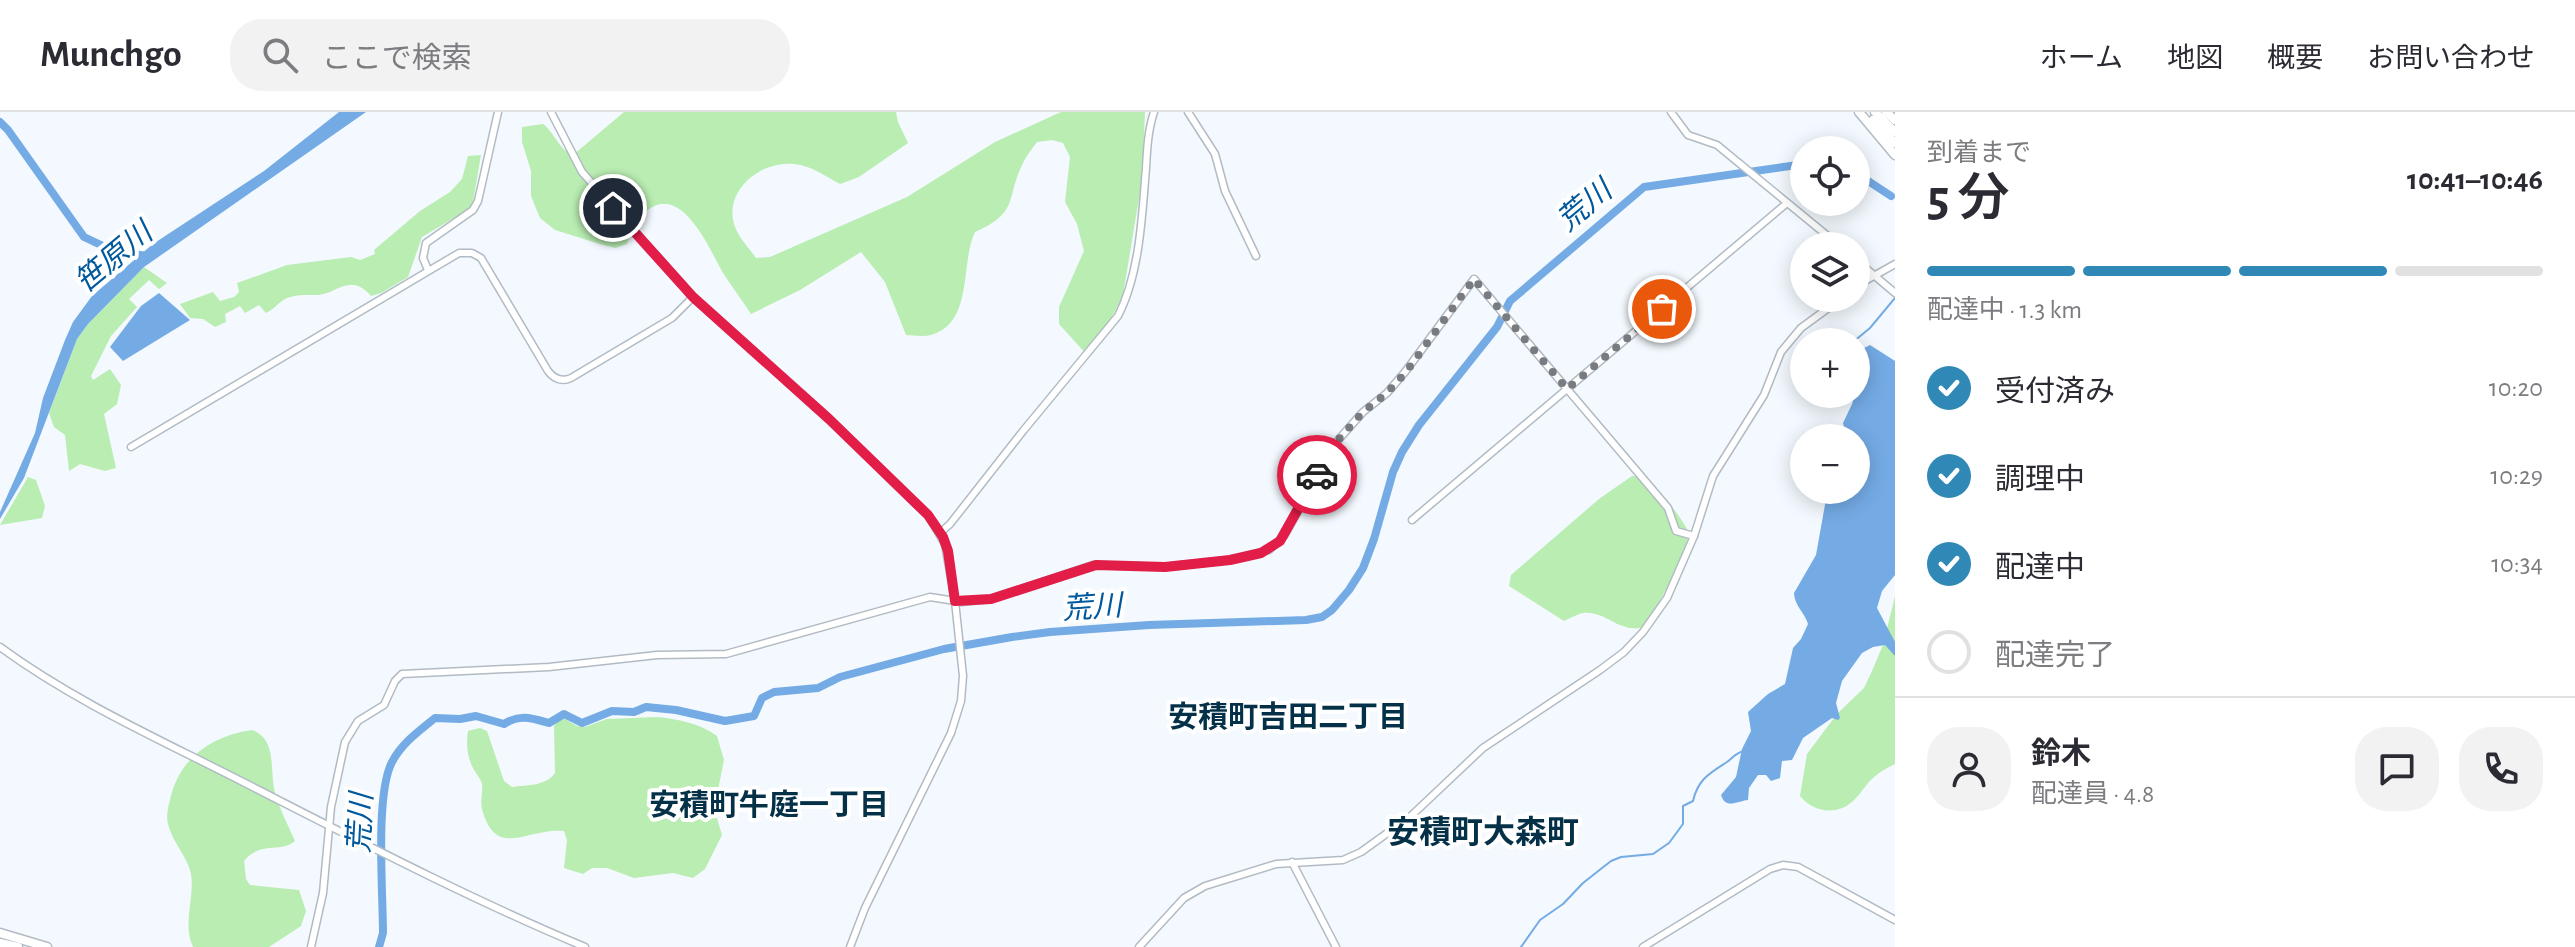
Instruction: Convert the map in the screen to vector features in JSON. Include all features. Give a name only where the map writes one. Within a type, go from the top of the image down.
[{"type":"highway","points":[[1859,112],[1895,155]]},
{"type":"highway","points":[[1865,112],[1895,143]]},
{"type":"highway","points":[[1875,112],[1895,132]]},
{"type":"highway","points":[[1886,112],[1895,120]]},
{"type":"highway","points":[[0,933],[47,947]]},
{"type":"highway","points":[[0,943],[18,947]]},
{"type":"street","points":[[428,270],[423,258],[426,243],[464,218],[478,201],[492,126],[498,112]]},
{"type":"street","points":[[551,112],[582,172],[693,297],[829,419],[928,515],[948,551],[963,676],[959,709],[951,733],[865,908],[850,947]]},
{"type":"street","points":[[940,533],[1118,316],[1129,287],[1140,226],[1154,112]]},
{"type":"street","points":[[1188,112],[1215,154],[1225,191],[1256,256]]},
{"type":"street","points":[[1671,112],[1688,135],[1717,145],[1823,232]]},
{"type":"street","points":[[1412,520],[1787,203]]},
{"type":"street","points":[[131,447],[428,270],[466,251],[478,256],[548,371],[562,380],[571,378],[672,318],[693,297]]},
{"type":"street","points":[[1870,279],[1895,264]]},
{"type":"street","points":[[1870,273],[1895,293]]},
{"type":"street","points":[[311,947],[323,893],[331,807],[347,735],[364,716],[384,705],[395,681],[404,673],[549,667],[657,655],[726,654],[925,598],[955,601],[991,599],[1096,565],[1165,567],[1258,554],[1273,548],[1284,536],[1339,439],[1406,372],[1474,279],[1670,510],[1676,531],[1694,536]]},
{"type":"street","points":[[1139,947],[1194,892],[1222,880],[1292,862],[1343,860],[1361,852],[1411,816],[1483,748],[1615,660],[1657,616],[1667,598],[1694,536],[1713,476],[1764,395],[1781,352],[1801,328],[1823,312]]},
{"type":"street","points":[[0,647],[32,670],[117,719],[433,878],[585,947]]},
{"type":"street","points":[[1292,862],[1336,947]]},
{"type":"street","points":[[1643,947],[1770,869],[1783,865],[1798,867],[1895,920]]},
{"type":"green space","points":[[624,112],[896,112],[908,143],[859,177],[840,184],[807,167],[781,164],[747,180],[734,201],[732,214],[737,231],[756,258],[770,257],[907,197],[995,142],[1061,112],[1145,112],[1142,180],[1123,295],[1096,348],[1087,355],[1059,324],[1059,307],[1084,251],[1077,224],[1065,202],[1070,157],[1063,143],[1052,140],[1037,142],[1023,163],[1005,211],[975,232],[960,305],[945,328],[928,336],[906,335],[885,282],[861,252],[800,290],[751,314],[694,223],[673,206],[661,204],[649,209],[635,224],[627,244],[615,248],[555,230],[540,218],[531,196],[531,171],[522,142],[522,127],[543,124],[573,155]]},
{"type":"green space","points":[[481,155],[469,209],[422,237],[408,277],[381,293],[371,296],[363,289],[350,285],[325,294],[287,298],[266,313],[259,305],[245,313],[240,306],[225,314],[226,322],[215,327],[203,319],[190,318],[180,304],[213,292],[220,301],[234,297],[239,292],[237,283],[287,265],[351,257],[360,260],[375,254],[374,250],[420,211],[450,192],[462,179],[468,156]]},
{"type":"green space","points":[[144,267],[167,283],[159,289],[149,280],[129,299],[137,307],[111,336],[91,376],[93,380],[110,369],[121,385],[117,404],[104,414],[116,468],[105,471],[80,464],[69,471],[65,435],[54,427],[49,413],[77,339]]},
{"type":"green space","points":[[1632,476],[1640,477],[1656,489],[1689,533],[1683,556],[1647,626],[1629,628],[1592,613],[1564,621],[1509,586],[1511,575],[1599,499]]},
{"type":"green space","points":[[28,477],[36,480],[45,506],[42,518],[0,525]]},
{"type":"green space","points":[[1895,596],[1895,764],[1875,776],[1850,804],[1835,810],[1820,809],[1800,796],[1807,754],[1837,714],[1864,688],[1883,645]]},
{"type":"green space","points":[[656,717],[688,722],[717,736],[724,760],[716,815],[722,835],[705,869],[693,878],[673,873],[634,878],[607,868],[592,868],[583,874],[564,868],[567,840],[564,831],[504,838],[488,825],[481,806],[482,784],[468,754],[468,731],[480,728],[487,731],[504,781],[512,787],[541,783],[555,773],[554,726],[558,720],[565,719],[585,727],[607,719]]},
{"type":"green space","points":[[252,730],[266,741],[269,748],[275,793],[295,841],[250,855],[244,861],[246,879],[250,885],[299,890],[306,911],[301,926],[269,947],[193,947],[189,929],[191,874],[168,824],[174,785],[189,761],[210,744]]},
{"type":"water","points":[[339,112],[366,112],[144,267],[88,324],[77,339],[24,478],[0,519],[0,512],[35,433],[43,398],[65,340],[73,322],[92,296],[153,244],[264,171]]},
{"type":"water","points":[[159,293],[190,320],[123,361],[110,347],[141,306]]},
{"type":"water","points":[[1870,345],[1895,361],[1895,575],[1882,591],[1877,608],[1895,642],[1895,656],[1885,645],[1862,653],[1842,681],[1836,703],[1840,718],[1832,718],[1803,738],[1792,760],[1782,761],[1780,778],[1771,781],[1766,775],[1758,775],[1749,788],[1748,800],[1732,804],[1723,800],[1721,795],[1736,777],[1742,749],[1751,731],[1748,712],[1785,684],[1793,648],[1808,624],[1794,593],[1816,555],[1825,504],[1870,504],[1870,424],[1843,423],[1850,408],[1870,408]]},
{"type":"waterway","name":"笹原川","points":[[0,122],[84,237],[118,253],[150,256]]},
{"type":"waterway","name":"荒川","points":[[379,947],[383,933],[382,820],[387,777],[401,749],[435,718],[476,716],[504,724],[526,718],[549,723],[564,714],[582,723],[612,711],[634,712],[646,707],[725,721],[754,716],[762,698],[774,692],[818,688],[840,677],[944,649],[1012,637],[1149,625],[1322,617],[1349,590],[1363,568],[1402,452],[1419,425],[1497,327],[1510,301],[1644,187],[1790,166]]},
{"type":"waterway","name":"荒川","points":[[1870,182],[1891,196]]},
{"type":"waterway","points":[[1870,328],[1895,298]]},
{"type":"waterway","points":[[1521,947],[1540,920],[1611,861],[1653,854],[1669,843],[1683,824],[1683,806],[1693,801],[1701,782],[1744,751]]},
{"type":"way so far","points":[[1317,475],[1339,439],[1406,372],[1433,331],[1474,279],[1567,389],[1662,309]]},
{"type":"district","name":"安積町吉田二丁目","points":[[1288,718]]},
{"type":"district","name":"安積町牛庭一丁目","points":[[769,806]]},
{"type":"district","name":"安積町大森町","points":[[1483,833]]},
{"type":"route","points":[[613,208],[693,297],[829,419],[928,515],[943,537],[948,551],[955,601],[991,599],[1088,566],[1165,567],[1230,560],[1261,553],[1280,541],[1317,475]]}]
